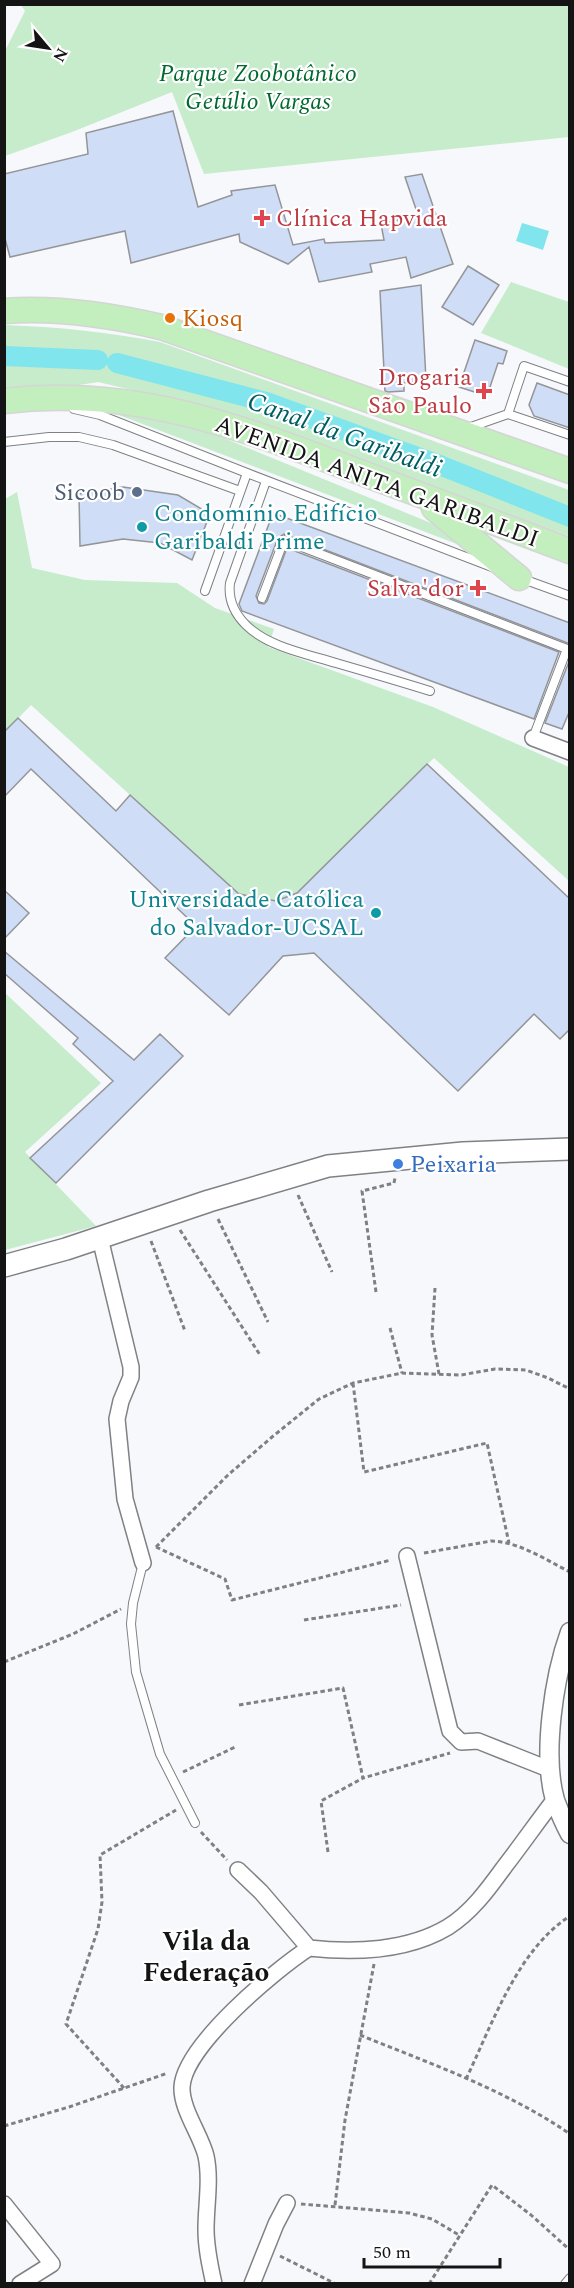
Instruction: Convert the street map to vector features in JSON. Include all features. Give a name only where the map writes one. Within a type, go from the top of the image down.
[{"type":"main road","points":[[4,311],[62,311],[116,316],[161,327],[570,471]]},
{"type":"main road","name":"AVENIDA ANITA GARIBALDI","points":[[14,400],[64,396],[103,399],[176,411],[212,420],[297,449],[570,552]]},
{"type":"main road","points":[[418,495],[519,578]]},
{"type":"main road","points":[[4,1266],[328,1166],[463,1153],[570,1149]]},
{"type":"street","points":[[533,738],[570,753]]},
{"type":"street","points":[[100,1238],[131,1367],[117,1419],[125,1499],[143,1563]]},
{"type":"street","points":[[407,1556],[450,1731],[461,1742],[478,1741],[551,1770]]},
{"type":"street","points":[[570,1632],[561,1656],[554,1694],[551,1770],[555,1799],[570,1834]]},
{"type":"street","points":[[214,2283],[208,2257],[206,2229],[208,2194],[206,2156],[181,2090],[188,2066],[216,2028],[270,1976],[309,1948],[337,1951],[377,1948],[434,1934],[462,1917],[484,1893],[555,1799]]},
{"type":"street","points":[[238,1870],[309,1948]]},
{"type":"street","points":[[252,2283],[287,2203]]},
{"type":"street","points":[[4,2204],[52,2264],[20,2283]]},
{"type":"lane","points":[[508,414],[524,366],[570,382]]},
{"type":"lane","points":[[14,400],[100,414],[266,481],[570,596]]},
{"type":"lane","points":[[458,431],[508,414],[570,435]]},
{"type":"lane","points":[[4,442],[49,437],[79,437],[113,445],[240,491]]},
{"type":"lane","points":[[205,591],[247,473]]},
{"type":"lane","points":[[266,481],[230,583],[231,602],[246,625],[288,648],[430,691]]},
{"type":"lane","points":[[262,598],[284,540],[567,649],[533,738]]},
{"type":"lane","points":[[143,1563],[133,1603],[131,1624],[136,1672],[160,1754],[195,1823]]},
{"type":"lane","points":[[565,2283],[570,2278]]},
{"type":"path","points":[[289,1177],[332,1272]]},
{"type":"path","points":[[362,1191],[376,1292]]},
{"type":"path","points":[[209,1202],[268,1322]]},
{"type":"path","points":[[170,1214],[260,1355]]},
{"type":"path","points":[[144,1223],[185,1331]]},
{"type":"path","points":[[435,1288],[432,1335],[439,1374]]},
{"type":"path","points":[[390,1328],[402,1373]]},
{"type":"path","points":[[143,1563],[228,1475],[272,1437],[319,1399],[353,1383],[402,1373],[461,1375],[495,1369],[526,1370],[570,1389]]},
{"type":"path","points":[[353,1383],[364,1472],[487,1443],[509,1543]]},
{"type":"path","points":[[156,1547],[225,1579],[232,1600]]},
{"type":"path","points":[[304,1620],[418,1602]]},
{"type":"path","points":[[4,1662],[73,1634],[133,1603]]},
{"type":"path","points":[[239,1704],[344,1688],[363,1778]]},
{"type":"path","points":[[328,1852],[321,1801],[363,1778],[452,1753],[461,1742]]},
{"type":"path","points":[[171,1778],[235,1748]]},
{"type":"path","points":[[124,2088],[66,2024],[98,1929],[102,1902],[100,1855],[185,1805]]},
{"type":"path","points":[[195,1823],[215,1849],[238,1870]]},
{"type":"path","points":[[466,2079],[514,1980],[535,1947],[560,1922],[570,1916]]},
{"type":"path","points":[[335,2205],[345,2120],[377,1948]]},
{"type":"path","points":[[360,2035],[466,2079],[538,2114],[570,2133]]},
{"type":"path","points":[[4,2126],[188,2066]]},
{"type":"path","points":[[429,2283],[492,2186],[531,2215],[570,2250]]},
{"type":"path","points":[[287,2203],[335,2205],[409,2213],[432,2219],[459,2235]]},
{"type":"path","points":[[266,2248],[336,2283]]},
{"type":"green space","name":"Parque Zoobotânico Getúlio Vargas","points":[[21,5],[569,5],[569,137],[204,174],[172,92],[5,156],[5,51],[25,11]]},
{"type":"green space","points":[[511,282],[569,302],[569,369],[481,333]]},
{"type":"green space","points":[[5,325],[82,330],[160,342],[569,490],[569,536],[225,412],[98,382],[5,397]]},
{"type":"green space","points":[[98,407],[209,432],[443,528],[470,549]]},
{"type":"green space","points":[[17,492],[32,568],[85,580],[177,583],[215,608],[274,629],[268,647],[433,707],[569,767],[569,881],[434,758],[297,893],[276,901],[239,894],[31,705],[5,732],[5,499]]},
{"type":"green space","points":[[4,992],[101,1083],[25,1152],[96,1226],[5,1250]]},
{"type":"water","points":[[522,223],[549,231],[543,250],[516,241]]},
{"type":"building","points":[[173,111],[198,207],[232,195],[231,191],[275,185],[293,245],[324,239],[325,243],[384,240],[381,224],[418,215],[405,177],[422,174],[453,264],[411,278],[406,257],[370,264],[372,272],[319,282],[309,247],[288,264],[240,242],[239,234],[131,263],[125,231],[10,257],[4,235],[4,174],[88,154],[86,133]]},
{"type":"building","points":[[468,266],[499,285],[473,325],[442,307]]},
{"type":"building","points":[[421,285],[426,380],[404,383],[404,391],[388,392],[385,391],[380,291]]},
{"type":"building","points":[[475,340],[507,351],[503,364],[498,363],[487,396],[459,387]]},
{"type":"building","points":[[537,383],[570,395],[570,428],[534,416],[529,405]]},
{"type":"building","name":"Condomínio Edifício Garibaldi Prime","points":[[123,487],[178,495],[210,514],[192,560],[160,543],[123,539],[80,546],[79,494]]},
{"type":"building","points":[[273,513],[570,623],[570,644],[284,534],[278,538],[256,596],[259,603],[264,604],[267,601],[287,548],[559,652],[534,719],[242,611],[239,604]]},
{"type":"building","points":[[570,659],[570,710],[562,729],[545,723]]},
{"type":"building","name":"Universidade Católica do Salvador-UCSAL","points":[[18,718],[116,811],[130,795],[239,894],[276,901],[297,893],[427,764],[570,899],[570,1029],[560,1039],[534,1014],[458,1091],[314,953],[283,956],[229,1015],[165,958],[196,926],[31,769],[4,797],[4,732]]},
{"type":"building","points":[[4,890],[29,913],[4,939]]},
{"type":"building","points":[[4,951],[134,1060],[160,1034],[183,1056],[56,1183],[30,1158],[113,1081],[73,1044],[78,1038],[4,973]]},
{"type":"waterway","name":"Canal da Garibaldi","points":[[4,356],[98,360]]},
{"type":"waterway","name":"Canal da Garibaldi","points":[[117,363],[266,402],[442,466],[570,517]]},
{"type":"place","name":"Clínica Hapvida","points":[[262,218]]},
{"type":"place","name":"Kiosq","points":[[170,318]]},
{"type":"place","name":"Drogaria São Paulo","points":[[484,391]]},
{"type":"place","name":"Sicoob","points":[[137,492]]},
{"type":"place","name":"Condomínio Edifício Garibaldi Prime","points":[[142,527]]},
{"type":"place","name":"Salva'dor","points":[[478,588]]},
{"type":"place","name":"Universidade Católica do Salvador-UCSAL","points":[[376,913]]},
{"type":"place","name":"Peixaria","points":[[398,1164]]},
{"type":"district","name":"Vila da Federação","points":[[206,1956]]}]
